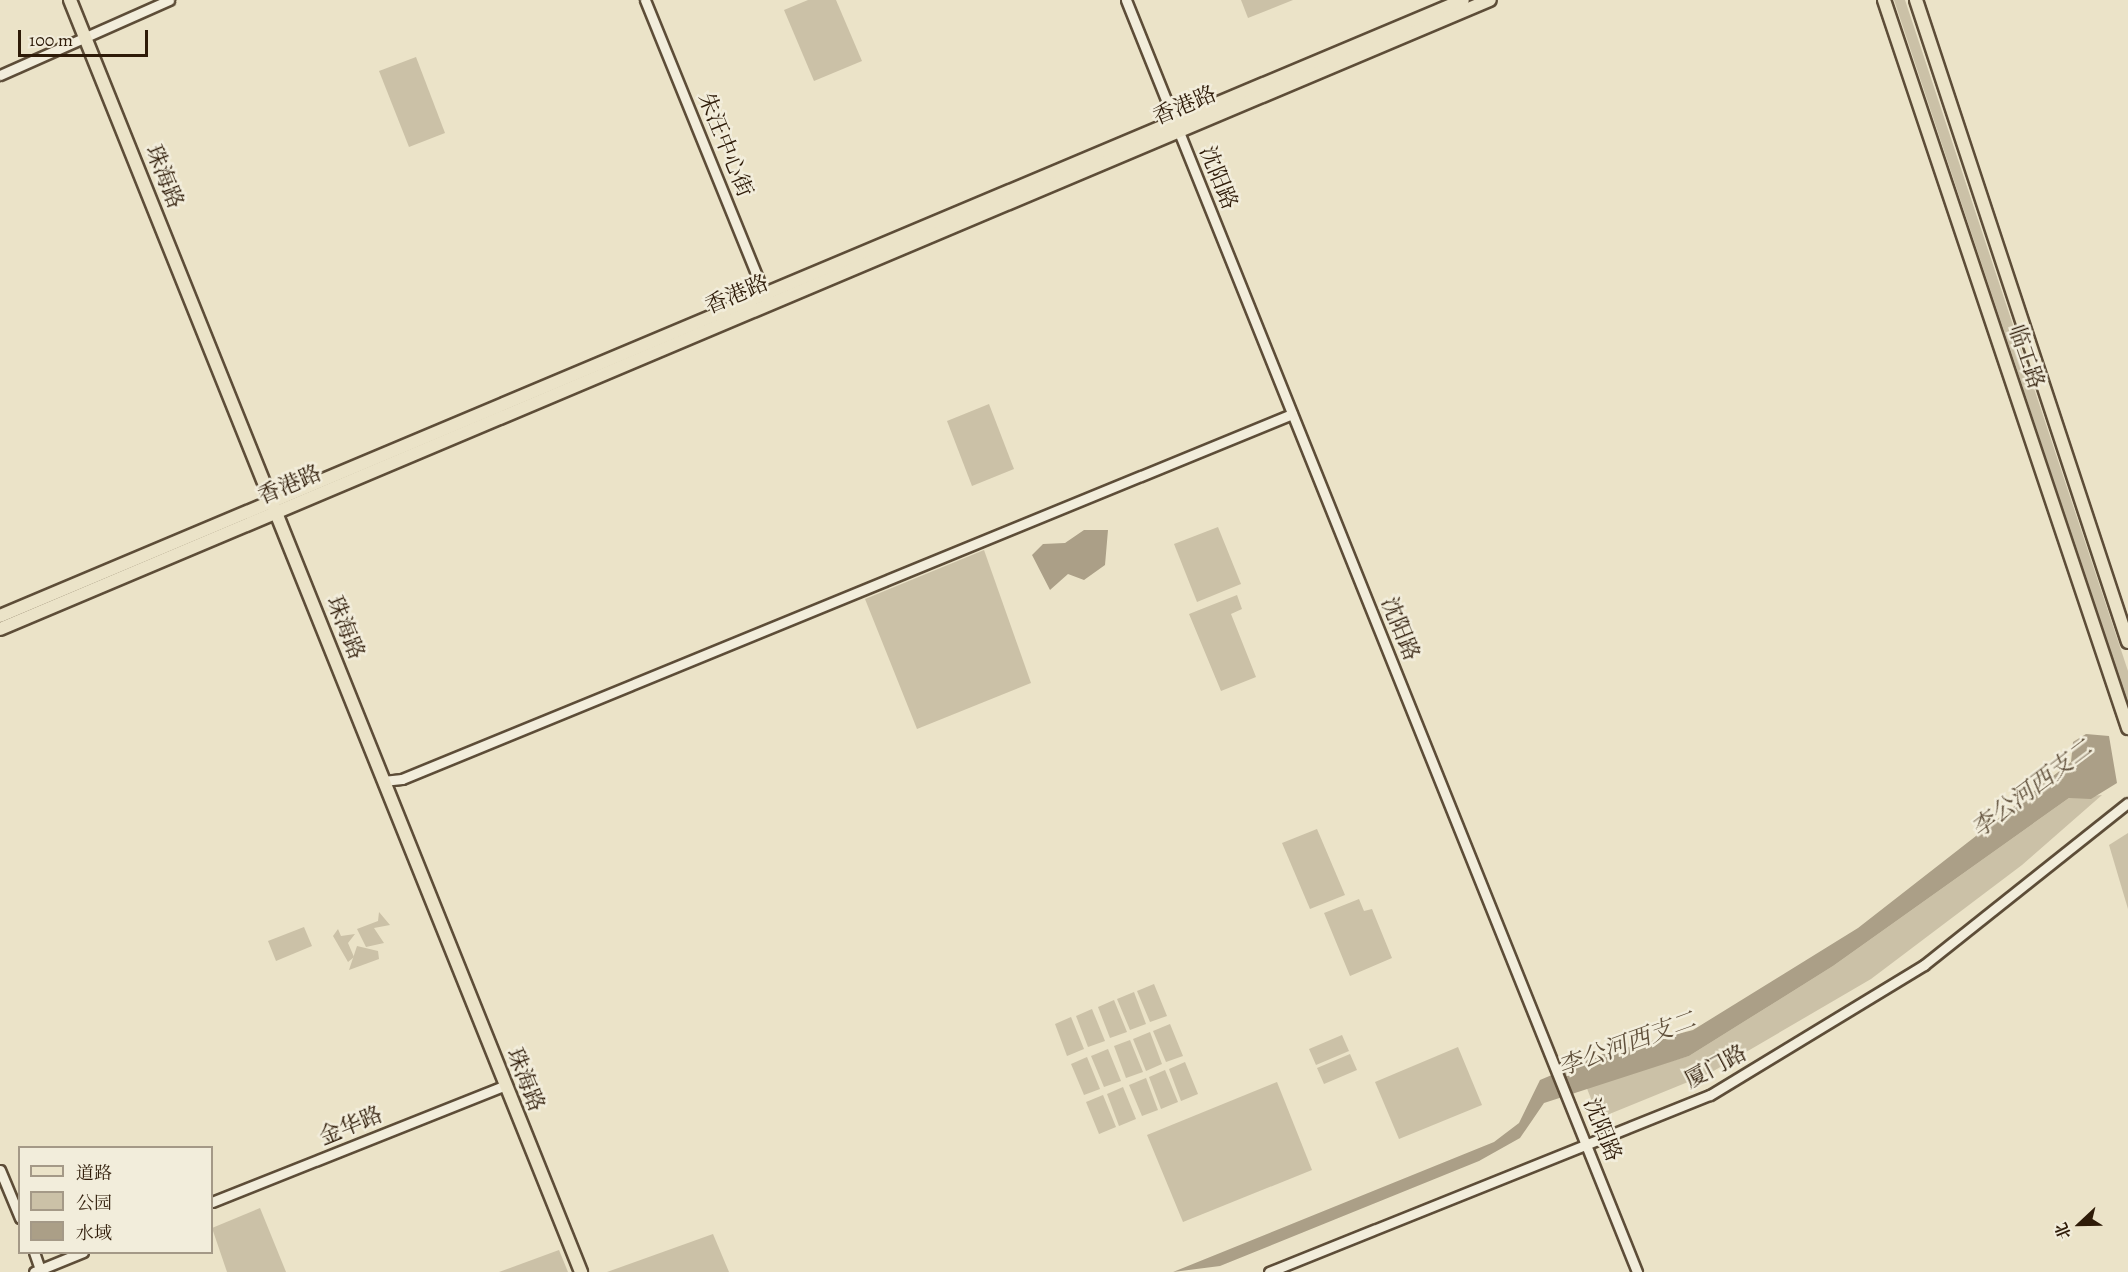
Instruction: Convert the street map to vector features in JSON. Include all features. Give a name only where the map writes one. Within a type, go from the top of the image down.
[{"type":"main road","name":"珠海路","points":[[70,0],[276,509],[504,1086],[581,1272]]},
{"type":"main road","name":"香港路","points":[[1177,126],[1463,0]]},
{"type":"main road","name":"香港路","points":[[0,629],[766,299],[1177,126],[1490,0]]},
{"type":"main road","name":"临工路","points":[[1884,0],[2128,728]]},
{"type":"main road","name":"临工路","points":[[1916,0],[2128,642]]},
{"type":"main road","name":"香港路","points":[[0,616],[276,509]]},
{"type":"street","points":[[0,75],[169,0]]},
{"type":"street","name":"朱汪中心街","points":[[645,0],[766,299]]},
{"type":"street","name":"沈阳路","points":[[1126,0],[1637,1272]]},
{"type":"street","points":[[383,781],[402,779],[1292,414]]},
{"type":"street","name":"厦门路","points":[[1269,1272],[1588,1148],[1710,1095],[1856,1011],[1924,965],[2128,803]]},
{"type":"street","name":"金华路","points":[[213,1202],[504,1086]]},
{"type":"street","points":[[0,1170],[18,1213]]},
{"type":"street","points":[[34,1254],[38,1271],[78,1254]]},
{"type":"green space","points":[[808,0],[836,0],[862,61],[814,81],[784,10]]},
{"type":"green space","points":[[1241,0],[1293,0],[1248,18]]},
{"type":"green space","points":[[1894,0],[1905,0],[2128,671],[2128,704]]},
{"type":"green space","points":[[416,57],[445,133],[409,147],[379,71]]},
{"type":"green space","points":[[989,404],[1014,469],[972,486],[947,421]]},
{"type":"green space","points":[[1218,527],[1241,584],[1197,602],[1174,544]]},
{"type":"green space","points":[[984,550],[1031,683],[917,729],[865,599]]},
{"type":"green space","points":[[1237,595],[1242,609],[1231,614],[1256,677],[1221,691],[1189,614]]},
{"type":"green space","points":[[2102,795],[2022,865],[1871,979],[1710,1073],[1607,1115],[1597,1114],[1586,1086],[1689,1056],[1833,966],[2069,798]]},
{"type":"green space","points":[[1317,829],[1345,895],[1310,909],[1282,843]]},
{"type":"green space","points":[[2128,833],[2128,909],[2109,845]]},
{"type":"green space","points":[[1359,899],[1364,911],[1372,909],[1392,958],[1350,976],[1324,913]]},
{"type":"green space","points":[[379,912],[390,925],[374,928],[384,943],[366,947],[357,929],[378,921]]},
{"type":"green space","points":[[304,927],[312,946],[276,961],[268,941]]},
{"type":"green space","points":[[338,929],[341,936],[355,934],[348,943],[354,957],[348,962],[333,936]]},
{"type":"green space","points":[[357,946],[378,951],[379,959],[349,970]]},
{"type":"green space","points":[[1154,984],[1167,1016],[1150,1022],[1137,991]]},
{"type":"green space","points":[[1134,992],[1146,1024],[1130,1030],[1117,999]]},
{"type":"green space","points":[[1114,1000],[1127,1032],[1110,1038],[1098,1007]]},
{"type":"green space","points":[[1092,1009],[1105,1041],[1088,1047],[1076,1016]]},
{"type":"green space","points":[[1071,1017],[1084,1049],[1067,1056],[1055,1024]]},
{"type":"green space","points":[[1170,1024],[1183,1056],[1166,1062],[1153,1031]]},
{"type":"green space","points":[[1150,1032],[1162,1064],[1146,1071],[1133,1039]]},
{"type":"green space","points":[[1342,1035],[1349,1051],[1316,1065],[1309,1049]]},
{"type":"green space","points":[[1130,1040],[1143,1072],[1126,1078],[1114,1046]]},
{"type":"green space","points":[[1458,1047],[1482,1105],[1399,1139],[1375,1082]]},
{"type":"green space","points":[[1108,1049],[1121,1081],[1104,1087],[1091,1056]]},
{"type":"green space","points":[[1350,1054],[1357,1070],[1324,1084],[1317,1068]]},
{"type":"green space","points":[[1087,1057],[1100,1089],[1084,1095],[1071,1064]]},
{"type":"green space","points":[[1185,1062],[1198,1094],[1181,1101],[1169,1069]]},
{"type":"green space","points":[[1165,1070],[1178,1102],[1161,1109],[1149,1077]]},
{"type":"green space","points":[[1146,1078],[1158,1110],[1142,1116],[1129,1085]]},
{"type":"green space","points":[[1277,1082],[1312,1170],[1183,1222],[1147,1135]]},
{"type":"green space","points":[[1123,1087],[1136,1119],[1119,1126],[1107,1094]]},
{"type":"green space","points":[[1103,1095],[1116,1127],[1099,1134],[1086,1102]]},
{"type":"green space","points":[[260,1208],[286,1272],[227,1272],[213,1228]]},
{"type":"green space","points":[[713,1234],[729,1272],[607,1272]]},
{"type":"green space","points":[[559,1250],[568,1272],[499,1272]]},
{"type":"water","points":[[1084,530],[1108,530],[1105,565],[1084,580],[1068,574],[1050,590],[1032,555],[1043,544],[1065,543]]},
{"type":"water","points":[[2086,734],[2109,736],[2117,783],[2091,799],[2069,798],[1833,966],[1689,1056],[1544,1103],[1520,1138],[1479,1161],[1220,1266],[1173,1272],[1494,1142],[1519,1123],[1540,1080],[1599,1055],[1693,1030],[1858,928],[2071,762],[2073,742]]},
{"type":"water label","name":"李公河西支二","points":[[2032,789]]},
{"type":"water label","name":"李公河西支二","points":[[1627,1044]]}]
